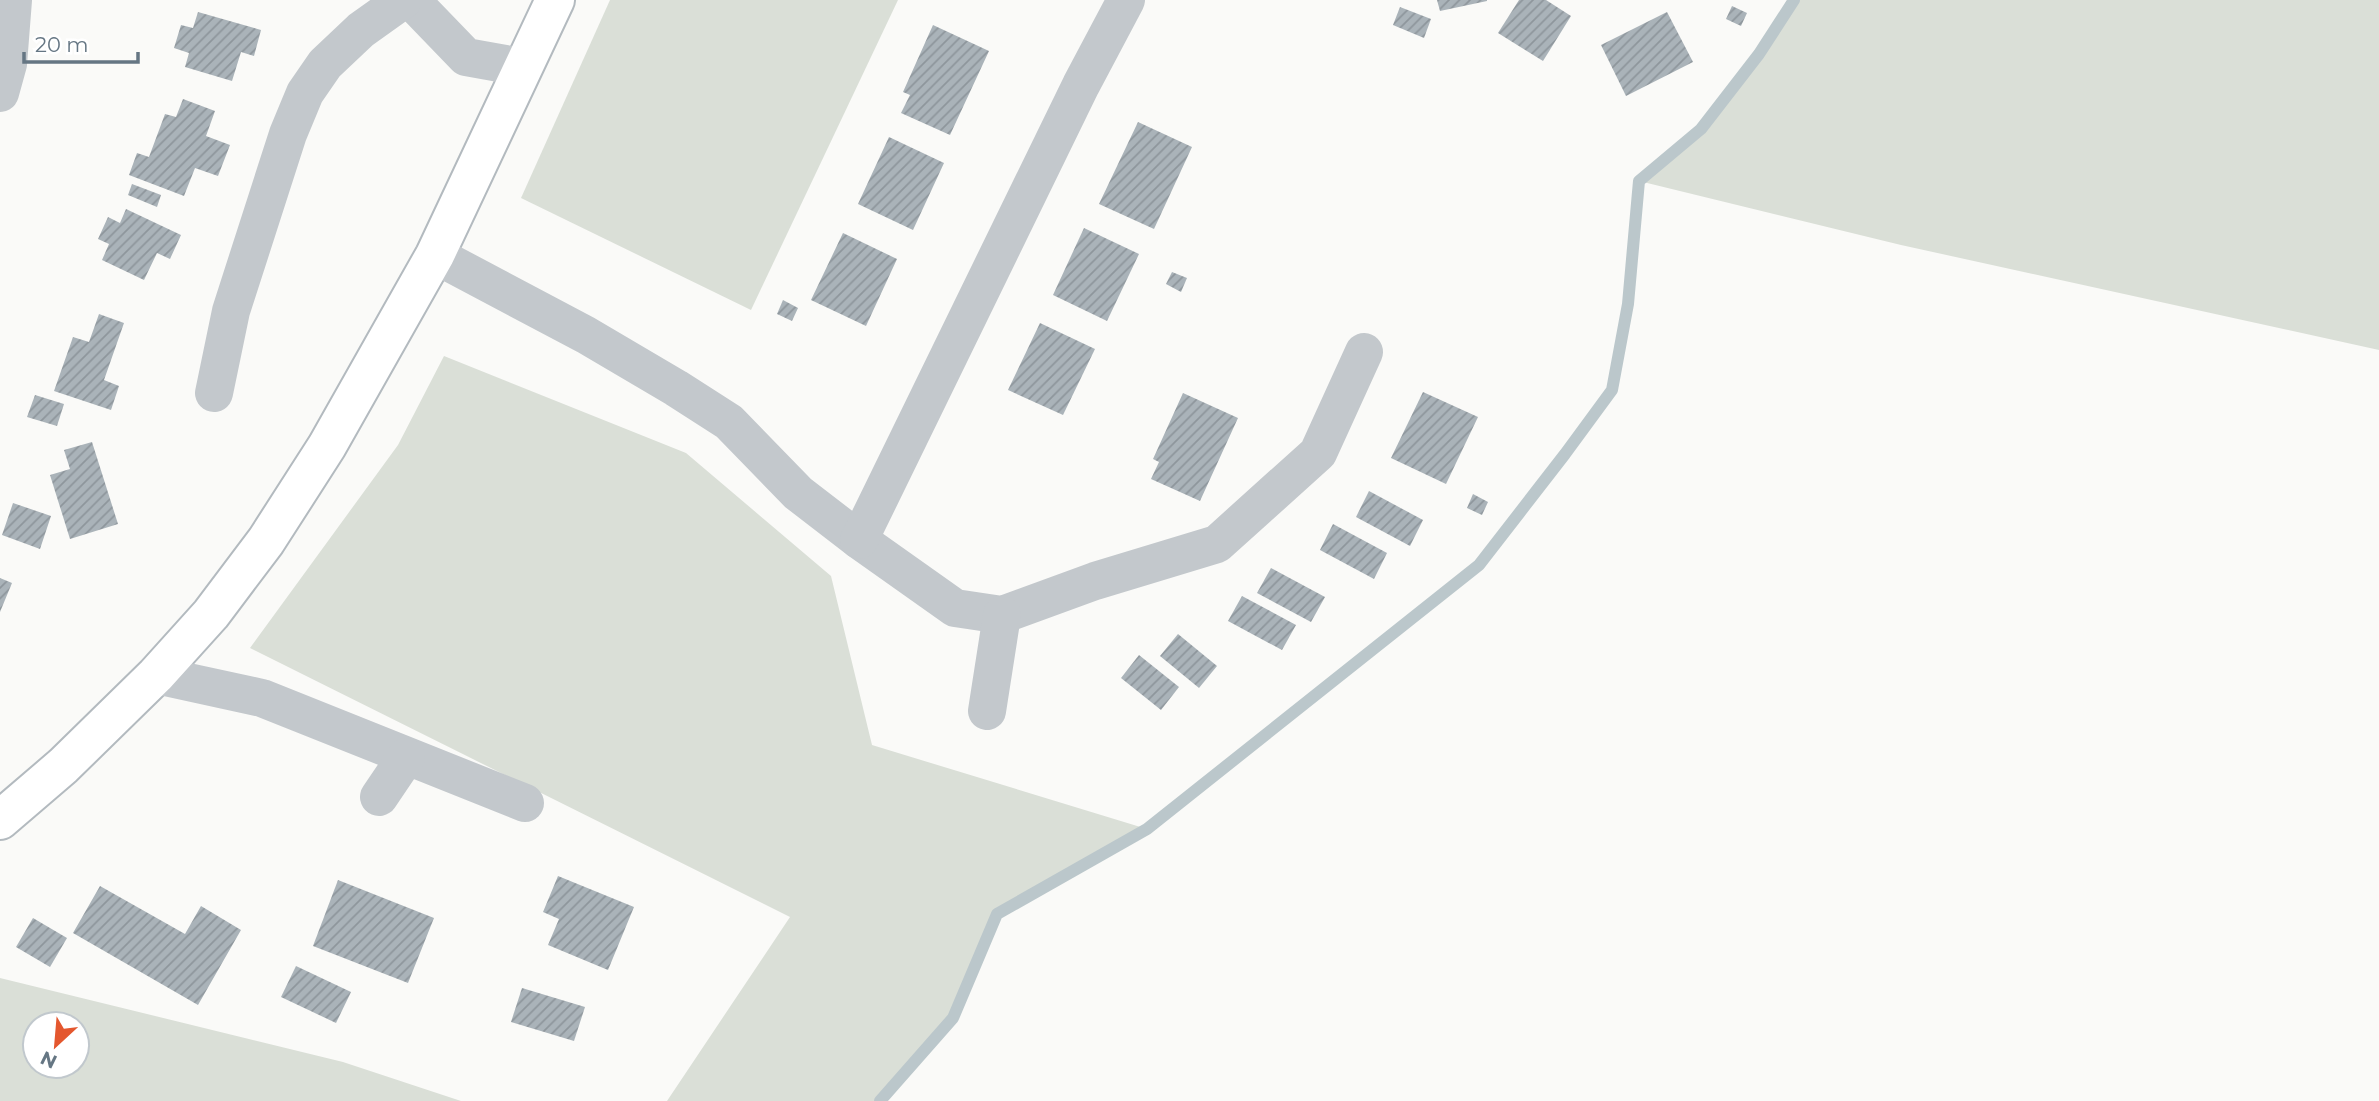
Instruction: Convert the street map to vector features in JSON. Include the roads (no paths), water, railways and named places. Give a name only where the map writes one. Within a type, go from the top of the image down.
[{"type":"street","points":[[0,93],[8,64],[13,0]]},
{"type":"street","points":[[214,393],[231,311],[288,134],[305,93],[325,64],[352,38],[403,0]]},
{"type":"street","points":[[411,0],[466,57],[522,67]]},
{"type":"street","points":[[0,820],[64,766],[156,675],[211,614],[266,541],[327,446],[435,256],[555,0]]},
{"type":"street","points":[[859,540],[1081,85],[1126,0]]},
{"type":"street","points":[[435,256],[607,348],[729,422],[798,493],[955,608],[1002,615],[1095,581],[1217,544],[1318,453],[1364,352]]},
{"type":"street","points":[[987,711],[1002,615]]},
{"type":"street","points":[[156,675],[262,698],[525,803]]},
{"type":"street","points":[[379,797],[406,757]]},
{"type":"waterway","points":[[880,1101],[953,1018],[997,914],[1147,829],[1479,565],[1612,390],[1628,304],[1639,181],[1701,129],[1759,54],[1794,0]]}]
